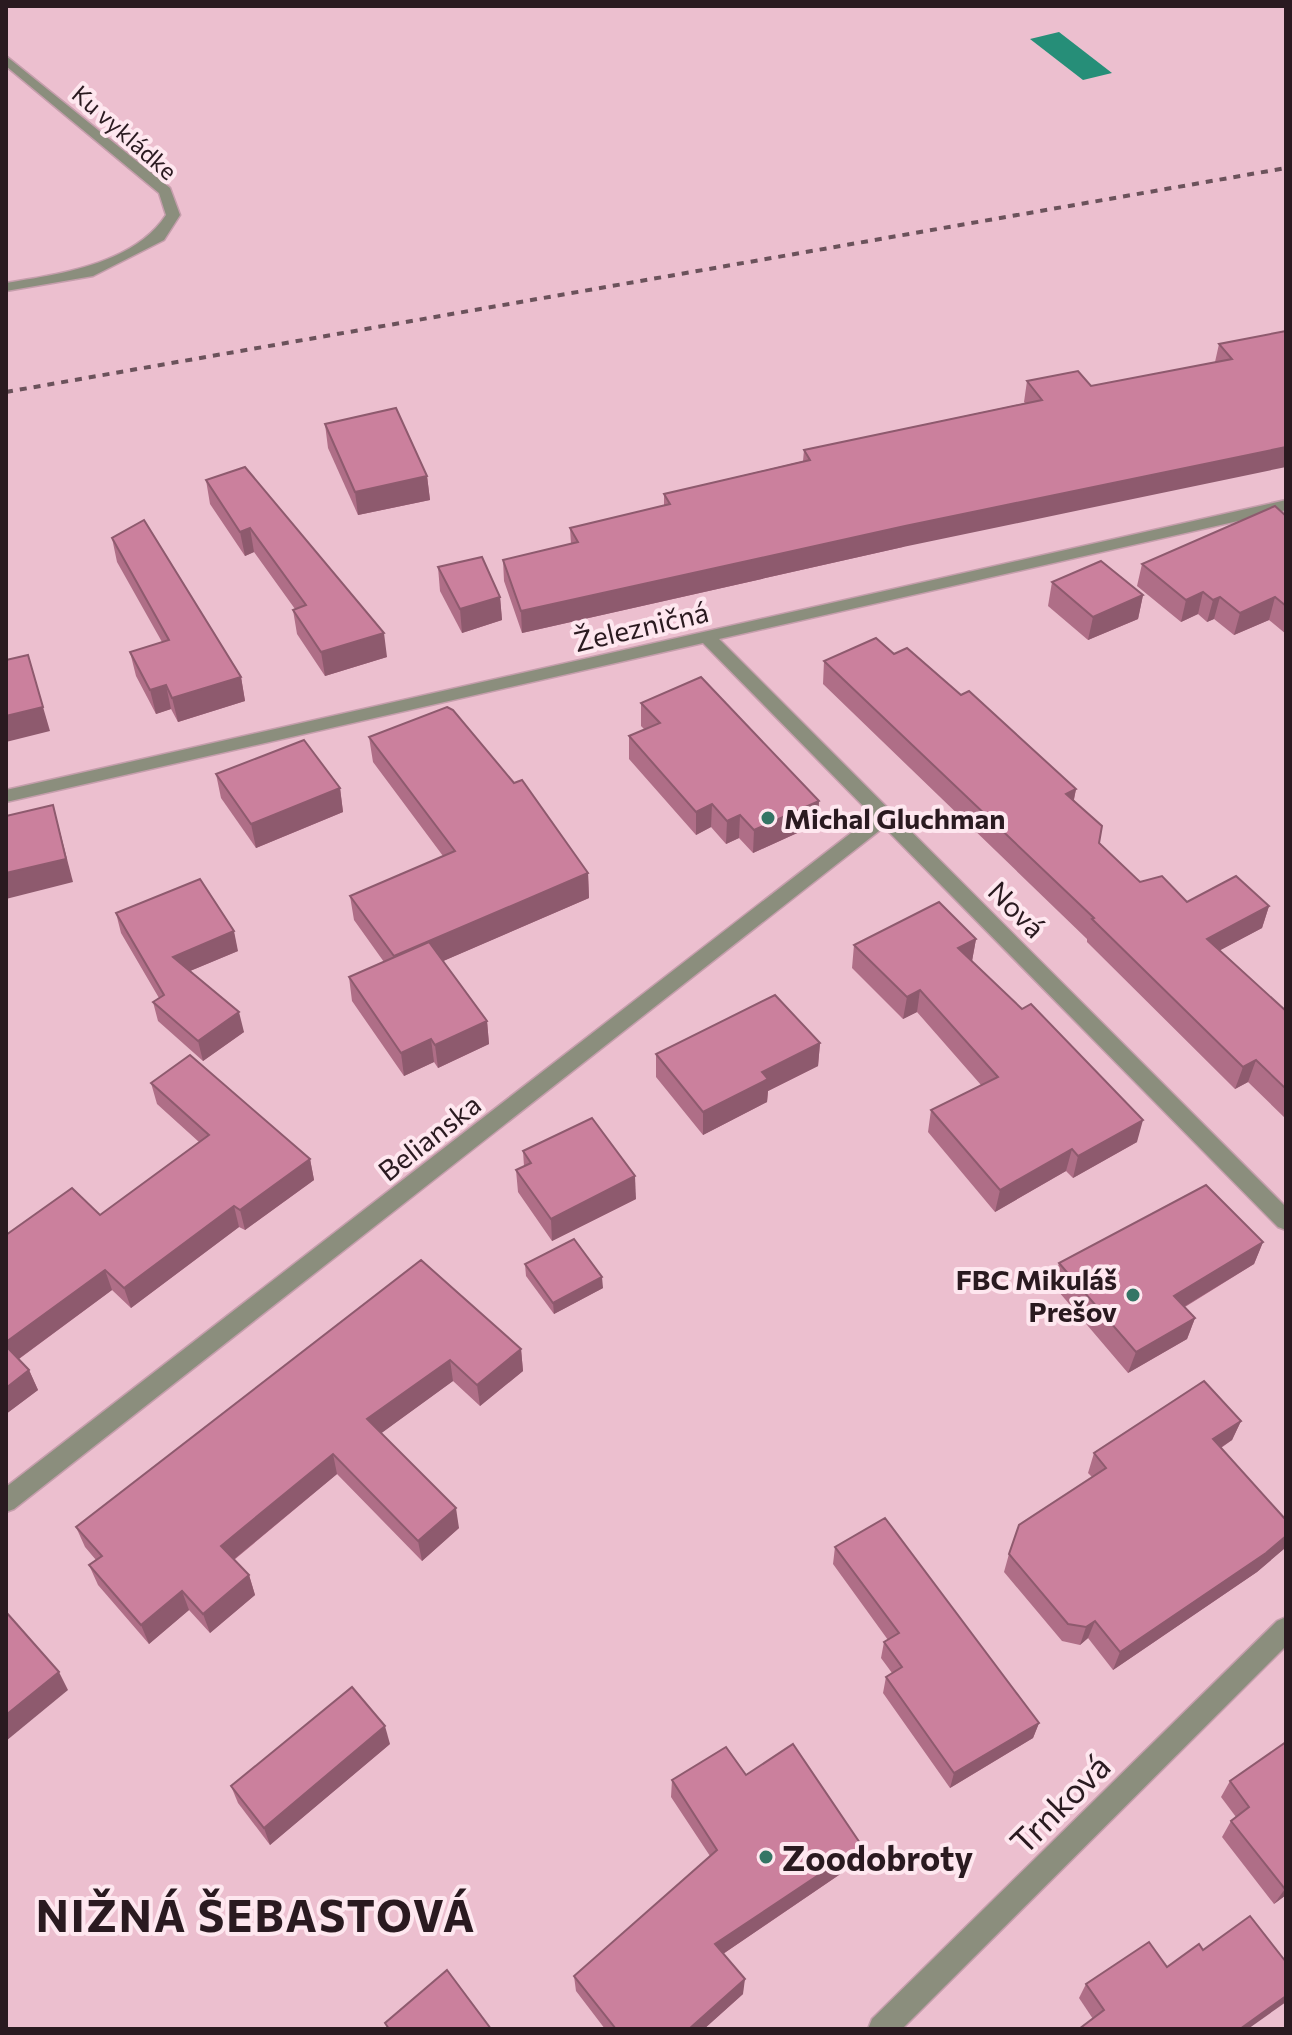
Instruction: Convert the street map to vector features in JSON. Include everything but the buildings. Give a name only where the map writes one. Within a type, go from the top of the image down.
[{"type":"street","name":"Ku vykládke","points":[[6,60],[165,191],[173,215],[159,237],[88,273],[6,287]]},
{"type":"street","name":"Železničná","points":[[6,796],[1286,505]]},
{"type":"street","name":"Nová","points":[[708,638],[1286,1221]]},
{"type":"street","name":"Belianska","points":[[6,1501],[886,816]]},
{"type":"street","name":"Trnková","points":[[882,2029],[1286,1629]]},
{"type":"shaded area","points":[[1059,32],[1112,73],[1083,80],[1030,39]]},
{"type":"railway","points":[[6,392],[1286,168]]},
{"type":"place","name":"Michal Gluchman","points":[[768,818]]},
{"type":"place","name":"FBC Mikuláš Prešov","points":[[1133,1295]]},
{"type":"place","name":"Zoodobroty","points":[[766,1857]]},
{"type":"district","name":"NIŽNÁ ŠEBASTOVÁ","points":[[256,1914]]}]
